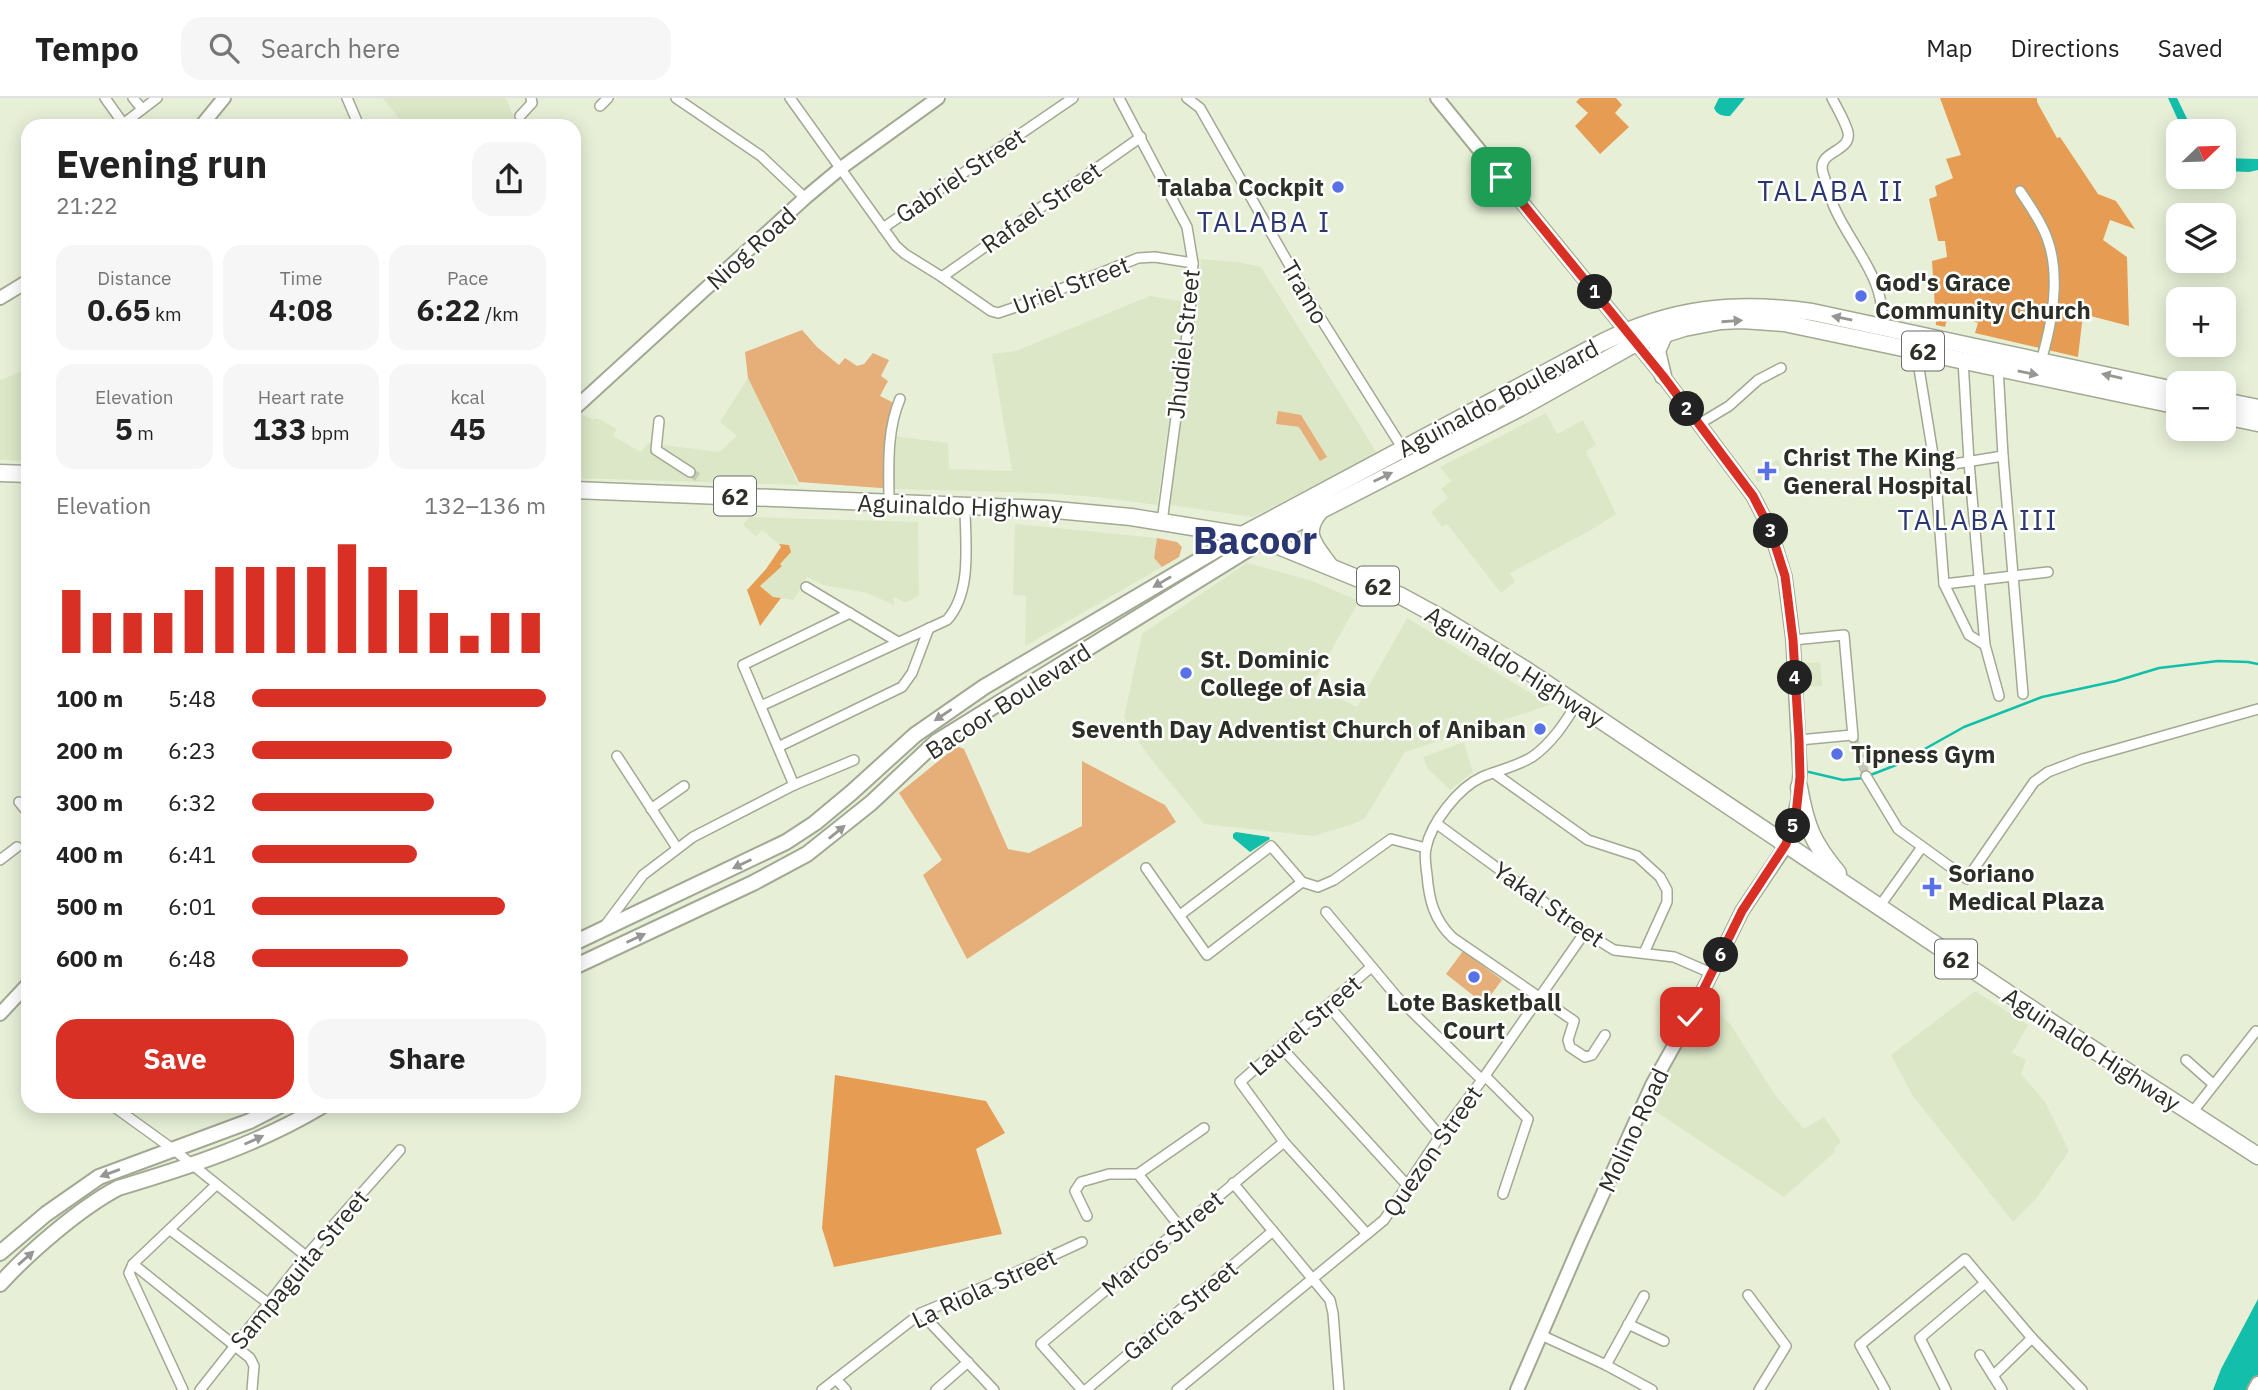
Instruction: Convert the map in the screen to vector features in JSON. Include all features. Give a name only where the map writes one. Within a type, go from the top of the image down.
[{"type":"highway","name":"Aguinaldo Boulevard","points":[[1263,540],[1520,408],[1661,318],[1687,312],[1745,306],[1812,312],[2166,388]]},
{"type":"highway","name":"Aguinaldo Boulevard","points":[[1242,535],[1403,449],[1631,337],[1721,321],[1784,323],[2166,404]]},
{"type":"highway","points":[[1663,376],[1657,351],[1665,333]]},
{"type":"highway","points":[[2236,403],[2258,408]]},
{"type":"highway","points":[[2236,418],[2258,423]]},
{"type":"highway","points":[[0,473],[21,474]]},
{"type":"highway","name":"Aguinaldo Highway","points":[[581,490],[698,489],[889,504],[1085,512],[1242,535],[1263,540],[1329,565],[1433,613],[1577,703],[1879,907],[2258,1156]]},
{"type":"highway","points":[[1323,508],[1312,520],[1310,528],[1315,545],[1329,565]]},
{"type":"highway","points":[[1799,787],[1811,836],[1848,886]]},
{"type":"main road","points":[[207,119],[225,98]]},
{"type":"main road","name":"Niog Road","points":[[581,401],[841,168],[938,98]]},
{"type":"main road","name":"Molino Road","points":[[1437,98],[1663,376],[1753,496],[1770,529],[1785,576],[1793,640],[1799,787],[1796,814],[1786,844],[1748,900],[1635,1121],[1517,1390]]},
{"type":"main road","points":[[0,298],[21,285]]},
{"type":"main road","name":"Bacoor Boulevard","points":[[581,940],[786,842],[842,800],[926,726],[1000,677],[1242,535]]},
{"type":"main road","name":"Bacoor Boulevard","points":[[581,964],[753,883],[807,854],[871,803],[926,751],[1263,540]]},
{"type":"main road","points":[[1000,677],[1012,696]]},
{"type":"main road","points":[[0,1014],[21,992]]},
{"type":"main road","points":[[0,1253],[86,1184],[99,1177],[265,1113]]},
{"type":"main road","points":[[0,1284],[12,1270],[54,1234],[106,1194],[258,1139],[308,1113]]},
{"type":"main road","points":[[2254,1390],[2258,1383]]},
{"type":"street","points":[[133,98],[142,109]]},
{"type":"street","points":[[131,119],[157,98]]},
{"type":"street","points":[[347,98],[356,119]]},
{"type":"street","points":[[520,116],[533,103],[531,98]]},
{"type":"street","points":[[600,106],[608,98]]},
{"type":"street","points":[[676,98],[761,156],[806,198]]},
{"type":"street","name":"Uriel Street","points":[[790,98],[883,228],[905,254],[981,306],[998,313],[1138,258],[1155,257],[1193,262]]},
{"type":"street","name":"Gabriel Street","points":[[883,228],[1073,98]]},
{"type":"street","name":"Jhudiel Street","points":[[1119,98],[1183,215],[1191,239],[1193,262],[1190,312],[1162,522]]},
{"type":"street","name":"Tramo","points":[[1188,98],[1200,108],[1311,303],[1403,449]]},
{"type":"street","points":[[1832,98],[1848,131],[1848,139],[1843,146],[1825,156],[1821,167],[1835,208],[1878,288],[1883,308],[1881,326]]},
{"type":"street","points":[[107,99],[120,119]]},
{"type":"street","name":"Rafael Street","points":[[942,277],[1141,137]]},
{"type":"street","points":[[2020,191],[2041,223],[2052,254],[2053,293],[2048,338],[2041,361]]},
{"type":"street","points":[[1916,349],[1934,467],[1944,584],[1969,635],[1985,645]]},
{"type":"street","points":[[1963,360],[1985,645],[1998,696]]},
{"type":"street","points":[[1699,424],[1729,406],[1758,380],[1781,368]]},
{"type":"street","points":[[1998,368],[2023,694]]},
{"type":"street","points":[[889,504],[890,435],[900,399]]},
{"type":"street","points":[[659,421],[656,450],[690,472]]},
{"type":"street","points":[[1934,467],[2003,456]]},
{"type":"street","points":[[761,706],[947,620],[956,610],[965,571],[965,506]]},
{"type":"street","points":[[1944,584],[2048,572]]},
{"type":"street","points":[[806,587],[898,642]]},
{"type":"street","points":[[794,785],[743,665],[850,613]]},
{"type":"street","points":[[778,747],[902,687],[912,673],[929,628]]},
{"type":"street","points":[[1793,640],[1844,635],[1853,736],[1799,740]]},
{"type":"street","points":[[1577,703],[1543,747],[1520,764],[1470,784],[1453,799],[1426,848],[1428,888],[1440,925],[1452,938],[1574,1021],[1568,1040],[1570,1047],[1585,1057],[1591,1055],[1605,1035]]},
{"type":"street","points":[[1866,776],[1894,825],[1967,879],[2034,782],[2048,772],[2082,759],[2258,709]]},
{"type":"street","points":[[617,756],[677,848]]},
{"type":"street","points":[[603,929],[643,875],[693,837],[794,785],[854,760]]},
{"type":"street","points":[[1494,773],[1588,839],[1637,856],[1660,877],[1667,890],[1667,902],[1644,953]]},
{"type":"street","points":[[651,809],[684,786]]},
{"type":"street","name":"Yakal Street","points":[[1437,824],[1585,932],[1614,950],[1674,957],[1712,973]]},
{"type":"street","points":[[1180,915],[1271,846],[1302,882],[1318,887],[1326,885],[1391,839],[1426,848]]},
{"type":"street","points":[[0,860],[17,847]]},
{"type":"street","points":[[1879,907],[1922,847]]},
{"type":"street","points":[[1146,868],[1207,955],[1302,882]]},
{"type":"street","points":[[1326,912],[1370,968],[1528,1119],[1503,1194]]},
{"type":"street","name":"Quezon Street","points":[[1177,1390],[1384,1220],[1440,1136],[1585,932]]},
{"type":"street","name":"Laurel Street","points":[[1284,1142],[1240,1082],[1370,968]]},
{"type":"street","points":[[1328,1005],[1440,1136]]},
{"type":"street","points":[[2191,1114],[2256,1031]]},
{"type":"street","points":[[1281,1046],[1407,1185]]},
{"type":"street","points":[[2186,1060],[2213,1084]]},
{"type":"street","points":[[123,1113],[174,1150],[306,1256]]},
{"type":"street","points":[[1087,1216],[1075,1191],[1081,1182],[1109,1174],[1138,1174],[1204,1128]]},
{"type":"street","points":[[1284,1142],[1367,1234]]},
{"type":"street","name":"Marcos Street","points":[[1084,1390],[1041,1344],[1284,1142]]},
{"type":"street","name":"Sampaguita Street","points":[[200,1390],[306,1256],[400,1150]]},
{"type":"street","points":[[1138,1174],[1180,1227]]},
{"type":"street","points":[[1233,1182],[1330,1300],[1339,1390]]},
{"type":"street","points":[[183,1390],[129,1273],[133,1264],[216,1185]]},
{"type":"street","points":[[170,1230],[268,1303]]},
{"type":"street","name":"Garcia Street","points":[[1084,1390],[1273,1231]]},
{"type":"street","name":"La Riola Street","points":[[822,1390],[921,1313],[1083,1242]]},
{"type":"street","points":[[1885,1390],[1860,1345],[1965,1259],[2032,1338],[2082,1390]]},
{"type":"street","points":[[133,1264],[250,1358],[254,1366],[252,1390]]},
{"type":"street","points":[[1946,1390],[1920,1338],[1985,1283]]},
{"type":"street","points":[[1748,1295],[1786,1346],[1759,1390]]},
{"type":"street","points":[[1606,1365],[1644,1296]]},
{"type":"street","points":[[921,1313],[994,1390]]},
{"type":"street","points":[[1628,1324],[1664,1341]]},
{"type":"street","points":[[1541,1335],[1606,1365],[1651,1390]]},
{"type":"street","points":[[1993,1376],[2032,1338]]},
{"type":"street","points":[[1980,1356],[2002,1390]]},
{"type":"street","points":[[936,1390],[968,1362]]},
{"type":"street","points":[[835,1379],[846,1390]]},
{"type":"shaded area","points":[[383,98],[506,98],[514,118],[512,119],[400,119]]},
{"type":"shaded area","points":[[1580,98],[1616,98],[1622,105],[1615,113],[1629,127],[1600,154],[1575,126],[1588,113],[1576,102]]},
{"type":"shaded area","points":[[1940,98],[2037,98],[2057,138],[2060,137],[2098,194],[2116,201],[2135,229],[2110,220],[2103,240],[2127,257],[2129,326],[2083,314],[2078,357],[1975,333],[1978,323],[1949,313],[1945,327],[1936,325],[1932,261],[1947,257],[1945,241],[1938,241],[1929,199],[1937,196],[1935,186],[1953,178],[1946,159],[1961,155]]},
{"type":"shaded area","points":[[1201,259],[1261,267],[1377,453],[1253,517],[1170,505],[1192,336],[1198,312]]},
{"type":"shaded area","points":[[1150,296],[1186,302],[1157,505],[1041,493],[894,489],[894,436],[948,443],[949,469],[1012,471],[992,354],[1016,351]]},
{"type":"shaded area","points":[[802,330],[839,365],[845,358],[857,366],[864,364],[873,353],[889,360],[881,376],[888,381],[880,396],[896,404],[894,489],[799,482],[748,378],[745,352]]},
{"type":"shaded area","points":[[21,372],[21,461],[0,460],[0,380]]},
{"type":"shaded area","points":[[748,378],[799,485],[581,478],[581,414],[593,420],[597,418],[617,429],[613,436],[641,452],[648,443],[719,452],[737,436],[720,422]]},
{"type":"shaded area","points":[[1278,411],[1301,415],[1327,457],[1320,461],[1299,427],[1276,424]]},
{"type":"shaded area","points":[[1546,413],[1557,434],[1583,420],[1596,445],[1586,451],[1616,514],[1510,573],[1515,582],[1501,593],[1447,524],[1442,527],[1431,512],[1448,498],[1441,489],[1451,481],[1440,467]]},
{"type":"shaded area","name":"Christ The King General Hospital","points":[[1778,460],[1783,470],[1757,482],[1752,471]]},
{"type":"shaded area","points":[[749,517],[918,522],[919,595],[906,603],[894,597],[894,605],[867,593],[823,585],[807,577],[794,600],[773,597],[760,586],[782,566],[779,564],[789,551],[789,545],[779,544],[762,530],[756,537],[743,525]]},
{"type":"shaded area","points":[[1015,524],[1157,538],[1154,558],[1162,567],[1025,646],[1026,596],[1013,595]]},
{"type":"shaded area","points":[[1157,538],[1177,542],[1182,547],[1179,557],[1162,567],[1154,558]]},
{"type":"shaded area","points":[[779,544],[789,545],[791,552],[780,564],[782,566],[760,586],[773,597],[781,598],[760,626],[747,590],[766,569],[781,547]]},
{"type":"shaded area","points":[[1247,563],[1313,581],[1359,601],[1312,685],[1357,707],[1407,618],[1550,705],[1405,752],[1365,818],[1353,824],[1314,836],[1204,824],[1155,764],[1124,717],[1142,634]]},
{"type":"shaded area","points":[[1820,662],[1822,686],[1805,687],[1804,663]]},
{"type":"shaded area","points":[[1464,742],[1473,772],[1450,790],[1428,769],[1423,757]]},
{"type":"shaded area","points":[[957,746],[964,749],[1008,849],[1029,853],[1082,826],[1082,761],[1165,805],[1176,822],[967,959],[923,875],[942,860],[899,793]]},
{"type":"shaded area","name":"Lote Basketball Court","points":[[1463,951],[1502,980],[1484,1004],[1446,974]]},
{"type":"shaded area","points":[[1975,991],[2028,1025],[2012,1053],[2026,1060],[2021,1074],[2045,1102],[2069,1151],[2036,1199],[2013,1222],[1913,1096],[1891,1055]]},
{"type":"shaded area","points":[[1709,1006],[1731,1025],[1775,1095],[1804,1129],[1824,1117],[1841,1142],[1834,1148],[1836,1151],[1784,1197],[1646,1105],[1689,1027]]},
{"type":"shaded area","points":[[835,1075],[986,1101],[1005,1133],[976,1149],[1002,1234],[834,1267],[822,1228]]},
{"type":"water","points":[[1719,98],[1745,98],[1730,116],[1720,115],[1715,110]]},
{"type":"water","points":[[2168,98],[2177,98],[2187,119],[2178,119]]},
{"type":"water","points":[[2236,158],[2258,159],[2258,170],[2236,171]]},
{"type":"water","points":[[1236,832],[1270,839],[1250,852],[1233,838]]},
{"type":"water","points":[[2258,1299],[2258,1375],[2250,1390],[2213,1390],[2221,1369]]},
{"type":"waterway","points":[[1868,776],[1896,765],[1964,727],[2042,697],[2116,681],[2159,668],[2218,661],[2258,664]]},
{"type":"waterway","points":[[1809,772],[1843,780],[1864,778]]},
{"type":"tunnel","points":[[690,472],[699,478],[699,481]]},
{"type":"tunnel","points":[[1853,737],[1866,776]]},
{"type":"place","name":"Talaba Cockpit","points":[[1338,187]]},
{"type":"place","name":"God's Grace Community Church","points":[[1861,296]]},
{"type":"place","name":"Christ The King General Hospital","points":[[1767,471]]},
{"type":"place","name":"St. Dominic College of Asia","points":[[1186,673]]},
{"type":"place","name":"Seventh Day Adventist Church of Aniban","points":[[1540,729]]},
{"type":"place","name":"Tipness Gym","points":[[1837,754]]},
{"type":"place","name":"Soriano Medical Plaza","points":[[1932,887]]},
{"type":"place","name":"Lote Basketball Court","points":[[1474,977]]},
{"type":"district","name":"TALABA II","points":[[1831,190]]},
{"type":"district","name":"TALABA I","points":[[1264,221]]},
{"type":"district","name":"TALABA III","points":[[1978,519]]},
{"type":"district","name":"Bacoor","points":[[1255,539]]},
{"type":"route","points":[[1501,177],[1663,376],[1753,496],[1770,529],[1785,576],[1793,640],[1799,740],[1800,777],[1796,814],[1786,844],[1748,900],[1690,1017]]}]
